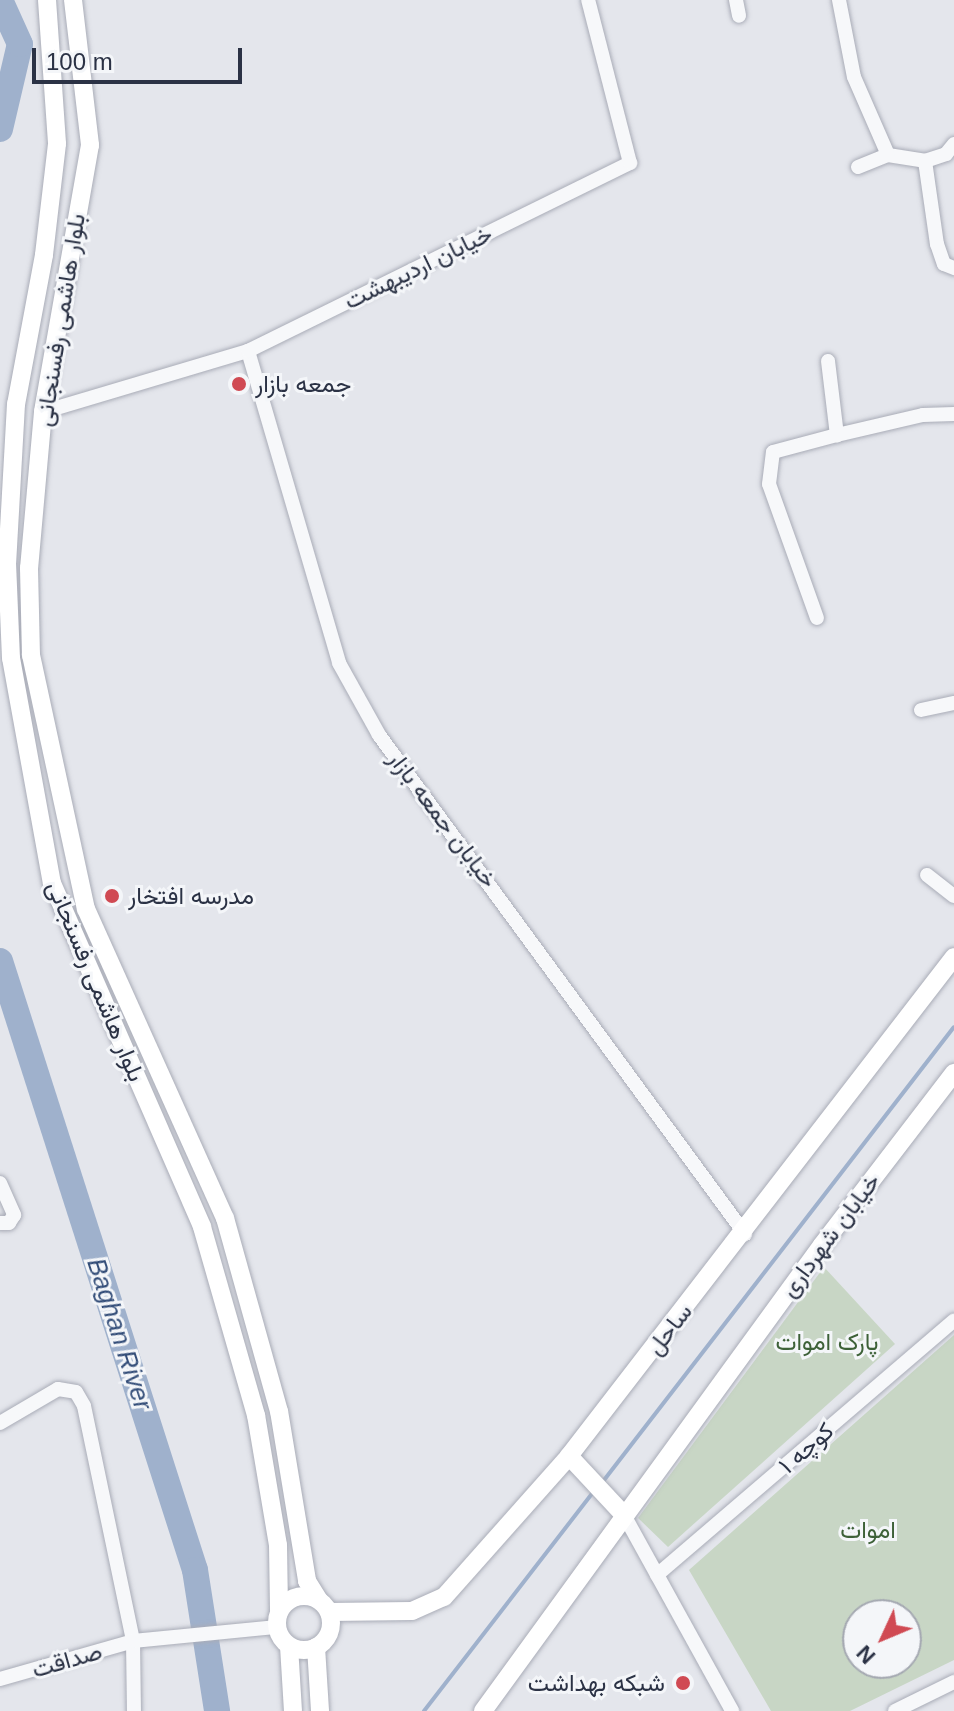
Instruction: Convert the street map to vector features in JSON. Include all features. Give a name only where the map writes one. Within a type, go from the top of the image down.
[{"type":"main road","name":"بلوار هاشمی رفسنجانی","points":[[47,0],[57,144],[44,255],[16,404],[7,563],[11,658],[52,883],[202,1227],[256,1415],[278,1545],[278,1619]]},
{"type":"main road","name":"بلوار هاشمی رفسنجانی","points":[[73,0],[90,145],[43,412],[29,568],[31,655],[86,909],[225,1218],[279,1411],[307,1581],[324,1606]]},
{"type":"main road","points":[[11,658],[31,655]]},
{"type":"main road","name":"ساحل","points":[[324,1606],[412,1611],[444,1597],[569,1456],[745,1234],[954,957]]},
{"type":"main road","name":"خیابان شهرداری","points":[[483,1711],[624,1515],[954,1073]]},
{"type":"main road","points":[[256,1415],[279,1411]]},
{"type":"main road","points":[[569,1456],[624,1515]]},
{"type":"main road","points":[[289,1646],[316,1647],[329,1634],[324,1606],[296,1597],[278,1619],[289,1646],[293,1711]]},
{"type":"main road","points":[[316,1647],[320,1711]]},
{"type":"street","name":"خیابان اردیبهشت","points":[[43,412],[248,351],[630,163],[588,0]]},
{"type":"street","points":[[736,0],[739,16]]},
{"type":"street","points":[[839,0],[854,77],[888,155]]},
{"type":"street","points":[[858,167],[888,155],[925,161],[946,154],[954,144]]},
{"type":"street","points":[[925,161],[937,244],[944,264],[954,268]]},
{"type":"street","name":"خیابان جمعه بازار","points":[[248,351],[345,675],[379,735],[745,1234]]},
{"type":"street","points":[[828,361],[837,435]]},
{"type":"street","points":[[817,618],[769,484],[773,452],[923,415],[954,414]]},
{"type":"street","points":[[921,710],[954,703]]},
{"type":"street","points":[[927,875],[954,896]]},
{"type":"street","points":[[0,1183],[14,1215],[9,1223],[0,1223]]},
{"type":"street","name":"کوچه ۱","points":[[657,1575],[954,1320]]},
{"type":"street","points":[[0,1423],[58,1389],[76,1392],[84,1406],[133,1641],[134,1711]]},
{"type":"street","points":[[624,1515],[732,1711]]},
{"type":"street","name":"صداقت","points":[[0,1679],[133,1641],[257,1629],[278,1619]]},
{"type":"street","points":[[895,1711],[954,1682]]},
{"type":"green space","name":"پارک اموات","points":[[824,1267],[895,1344],[668,1547],[638,1518]]},
{"type":"green space","name":"اموات","points":[[954,1335],[954,1660],[922,1676],[922,1599],[842,1599],[842,1679],[915,1679],[850,1711],[771,1711],[689,1570]]},
{"type":"waterway","name":"Baghan River","points":[[0,0],[20,44],[0,129]]},
{"type":"waterway","name":"Baghan River","points":[[0,961],[195,1570],[217,1711]]},
{"type":"waterway","points":[[601,1484],[954,1027]]},
{"type":"waterway","points":[[424,1711],[595,1490]]},
{"type":"place","name":"جمعه بازار","points":[[239,384]]},
{"type":"place","name":"مدرسه افتخار","points":[[112,896]]},
{"type":"place","name":"شبکه بهداشت","points":[[683,1683]]}]
